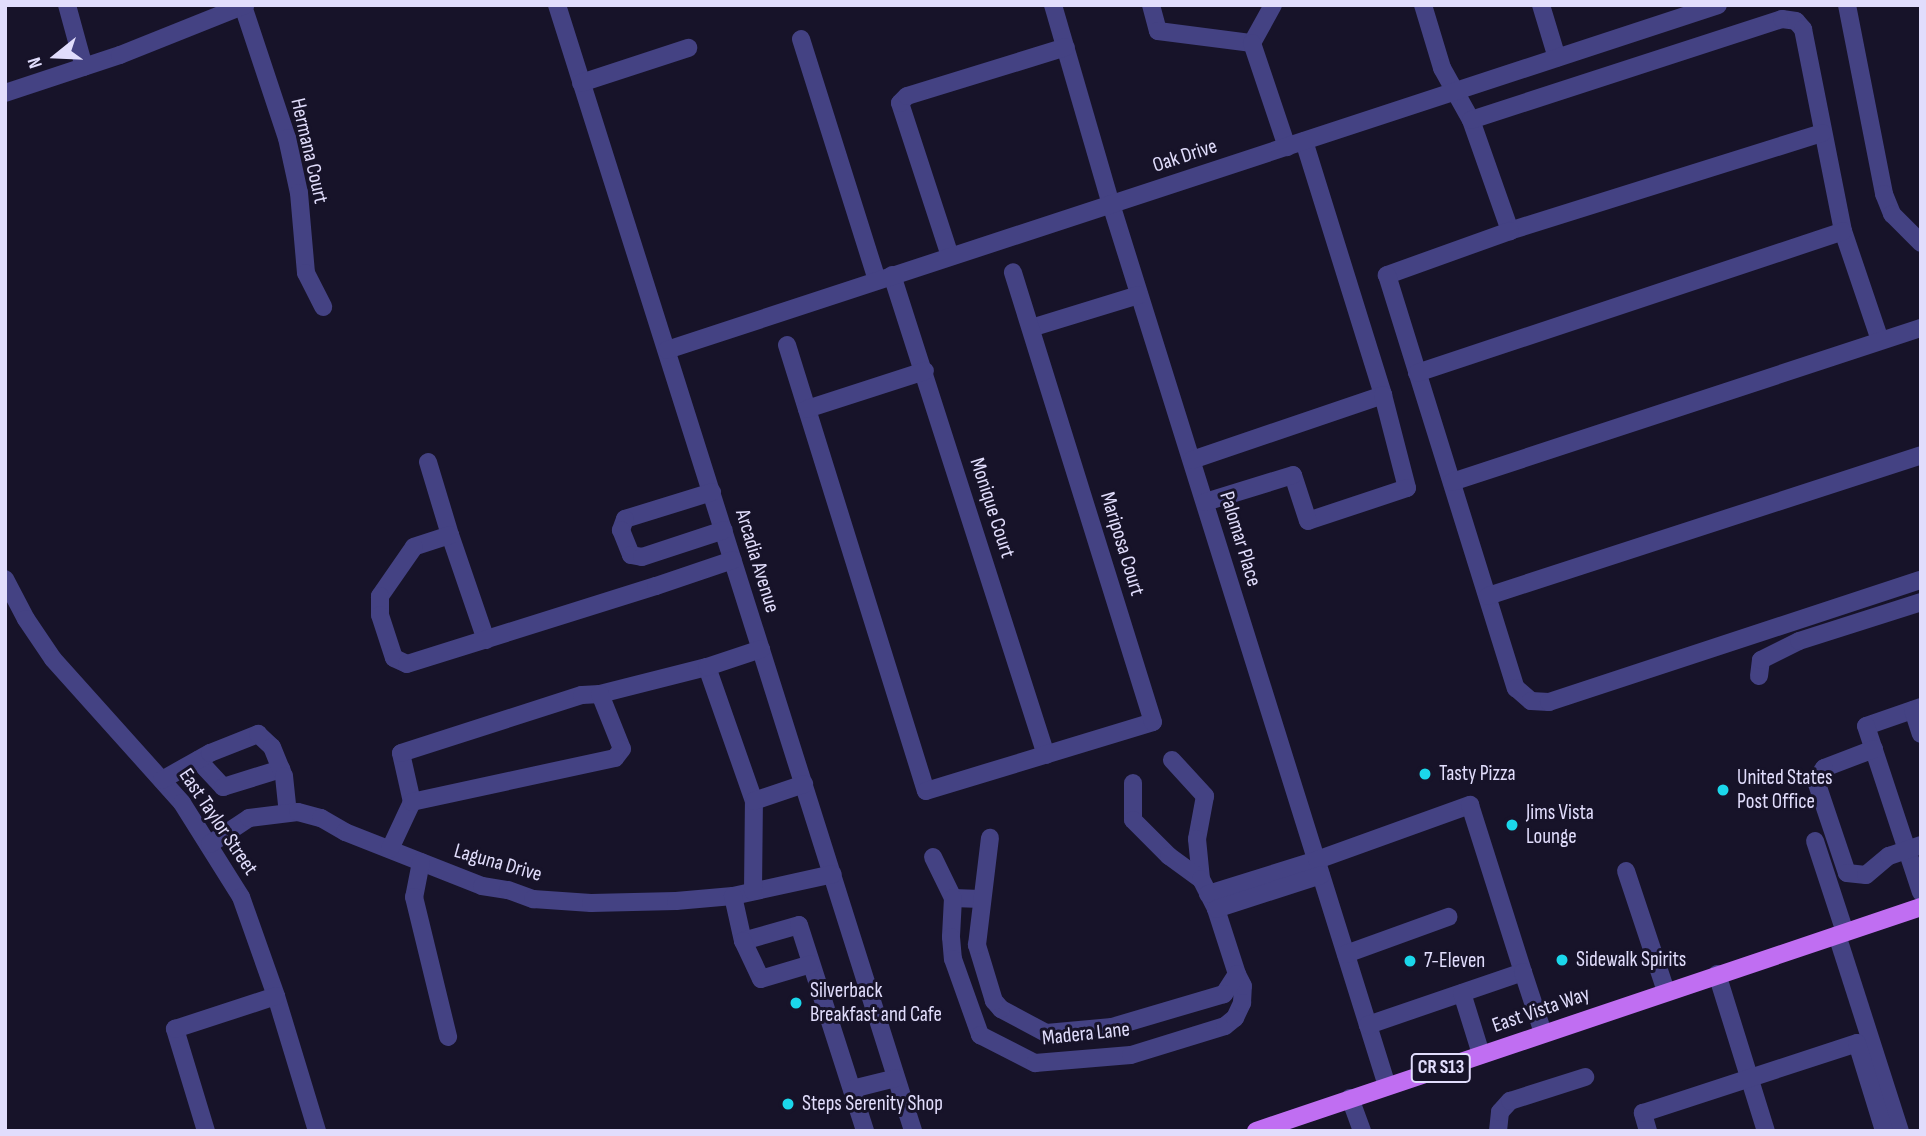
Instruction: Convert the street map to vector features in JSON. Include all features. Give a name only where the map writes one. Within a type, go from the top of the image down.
[{"type":"main road","name":"East Vista Way","points":[[1256,1131],[1921,907]]},
{"type":"street","points":[[67,5],[84,67]]},
{"type":"street","name":"Arcadia Avenue","points":[[557,5],[913,1131]]},
{"type":"street","name":"Palomar Place","points":[[1053,5],[1139,295],[1387,1086]]},
{"type":"street","points":[[1151,5],[1158,31],[1252,43]]},
{"type":"street","points":[[1252,43],[1273,5]]},
{"type":"street","points":[[1423,5],[1442,68],[1471,120],[1510,231]]},
{"type":"street","points":[[1541,5],[1557,58]]},
{"type":"street","name":"Oak Drive","points":[[667,350],[1718,5]]},
{"type":"street","points":[[1847,5],[1884,194],[1892,214],[1906,232],[1921,243]]},
{"type":"street","points":[[5,93],[84,67],[244,6]]},
{"type":"street","name":"Hermana Court","points":[[244,6],[287,138],[299,193],[306,273],[323,307]]},
{"type":"street","points":[[1471,120],[1782,19],[1796,21],[1803,29],[1843,231],[1880,340]]},
{"type":"street","name":"Monique Court","points":[[801,39],[884,278],[925,371],[1046,755]]},
{"type":"street","points":[[1205,502],[1293,475],[1308,521],[1407,488],[1383,395],[1314,172],[1296,144],[1252,43]]},
{"type":"street","points":[[950,256],[900,103],[907,96],[1066,47]]},
{"type":"street","points":[[582,83],[688,48]]},
{"type":"street","points":[[1822,133],[1510,231],[1387,275],[1516,688],[1531,701],[1549,702],[1921,580]]},
{"type":"street","points":[[1417,373],[1843,231]]},
{"type":"street","name":"Mariposa Court","points":[[1013,272],[1153,722],[1046,755]]},
{"type":"street","points":[[1031,328],[1139,295]]},
{"type":"street","points":[[1452,482],[1921,328]]},
{"type":"street","points":[[788,345],[926,791],[1046,755]]},
{"type":"street","points":[[807,409],[925,371]]},
{"type":"street","points":[[1192,460],[1383,395]]},
{"type":"street","points":[[1488,596],[1921,455]]},
{"type":"street","points":[[428,462],[485,640]]},
{"type":"street","points":[[712,492],[625,519],[621,530],[631,555],[642,557],[724,530]]},
{"type":"street","points":[[450,535],[414,547],[380,596],[380,615],[394,658],[407,664],[733,561]]},
{"type":"street","name":"East Taylor Street","points":[[5,579],[26,619],[53,659],[162,780],[210,844],[241,897],[276,996],[317,1131]]},
{"type":"street","points":[[1759,676],[1761,660],[1799,641],[1921,602]]},
{"type":"street","points":[[390,849],[412,802],[401,753],[582,695],[600,694],[707,667],[761,649]]},
{"type":"street","points":[[707,667],[754,801],[753,891]]},
{"type":"street","points":[[412,802],[615,758],[622,749],[600,694]]},
{"type":"street","points":[[1921,734],[1917,708],[1866,726],[1914,847],[1921,892]]},
{"type":"street","points":[[162,780],[198,760],[258,734],[272,747],[281,769],[288,812]]},
{"type":"street","points":[[1874,749],[1824,768],[1816,780],[1847,873],[1866,875],[1889,856],[1914,847]]},
{"type":"street","points":[[198,760],[223,787],[281,769]]},
{"type":"street","name":"Madera Lane","points":[[953,898],[953,959],[980,1035],[1035,1063],[1131,1055],[1231,1023],[1244,995],[1196,853],[1205,796],[1172,760]]},
{"type":"street","points":[[1133,783],[1133,820],[1208,894],[1319,867],[1470,805],[1543,1033]]},
{"type":"street","points":[[754,801],[804,784]]},
{"type":"street","name":"Laguna Drive","points":[[210,844],[231,827],[249,818],[288,812],[321,818],[482,887],[533,899],[603,903],[733,896],[833,874]]},
{"type":"street","name":"Madera Lane","points":[[989,838],[977,945],[997,1006],[1046,1033],[1111,1027],[1224,993],[1237,974]]},
{"type":"street","points":[[1815,841],[1900,1131]]},
{"type":"street","points":[[933,857],[953,898],[981,900]]},
{"type":"street","points":[[421,862],[414,897],[448,1037]]},
{"type":"street","points":[[1626,871],[1666,991]]},
{"type":"street","points":[[733,896],[743,940],[761,979],[811,964]]},
{"type":"street","points":[[1346,954],[1448,917]]},
{"type":"street","points":[[743,940],[799,925],[865,1131]]},
{"type":"street","points":[[1368,1025],[1523,972]]},
{"type":"street","points":[[1717,974],[1766,1131]]},
{"type":"street","points":[[1462,993],[1481,1054]]},
{"type":"street","points":[[206,1131],[176,1030],[276,996]]},
{"type":"street","points":[[1111,1027],[1113,1057]]},
{"type":"street","points":[[1648,1131],[1643,1113],[1857,1044],[1884,1131]]},
{"type":"street","points":[[1497,1131],[1500,1112],[1510,1101],[1585,1077]]},
{"type":"street","points":[[852,1089],[896,1078]]},
{"type":"street","points":[[1350,1098],[1362,1131]]},
{"type":"place","name":"Tasty Pizza","points":[[1425,774]]},
{"type":"place","name":"United States Post Office","points":[[1723,790]]},
{"type":"place","name":"Jims Vista Lounge","points":[[1512,825]]},
{"type":"place","name":"Sidewalk Spirits","points":[[1562,960]]},
{"type":"place","name":"7-Eleven","points":[[1410,961]]},
{"type":"place","name":"Silverback Breakfast and Cafe","points":[[796,1003]]},
{"type":"place","name":"Steps Serenity Shop","points":[[788,1104]]}]
